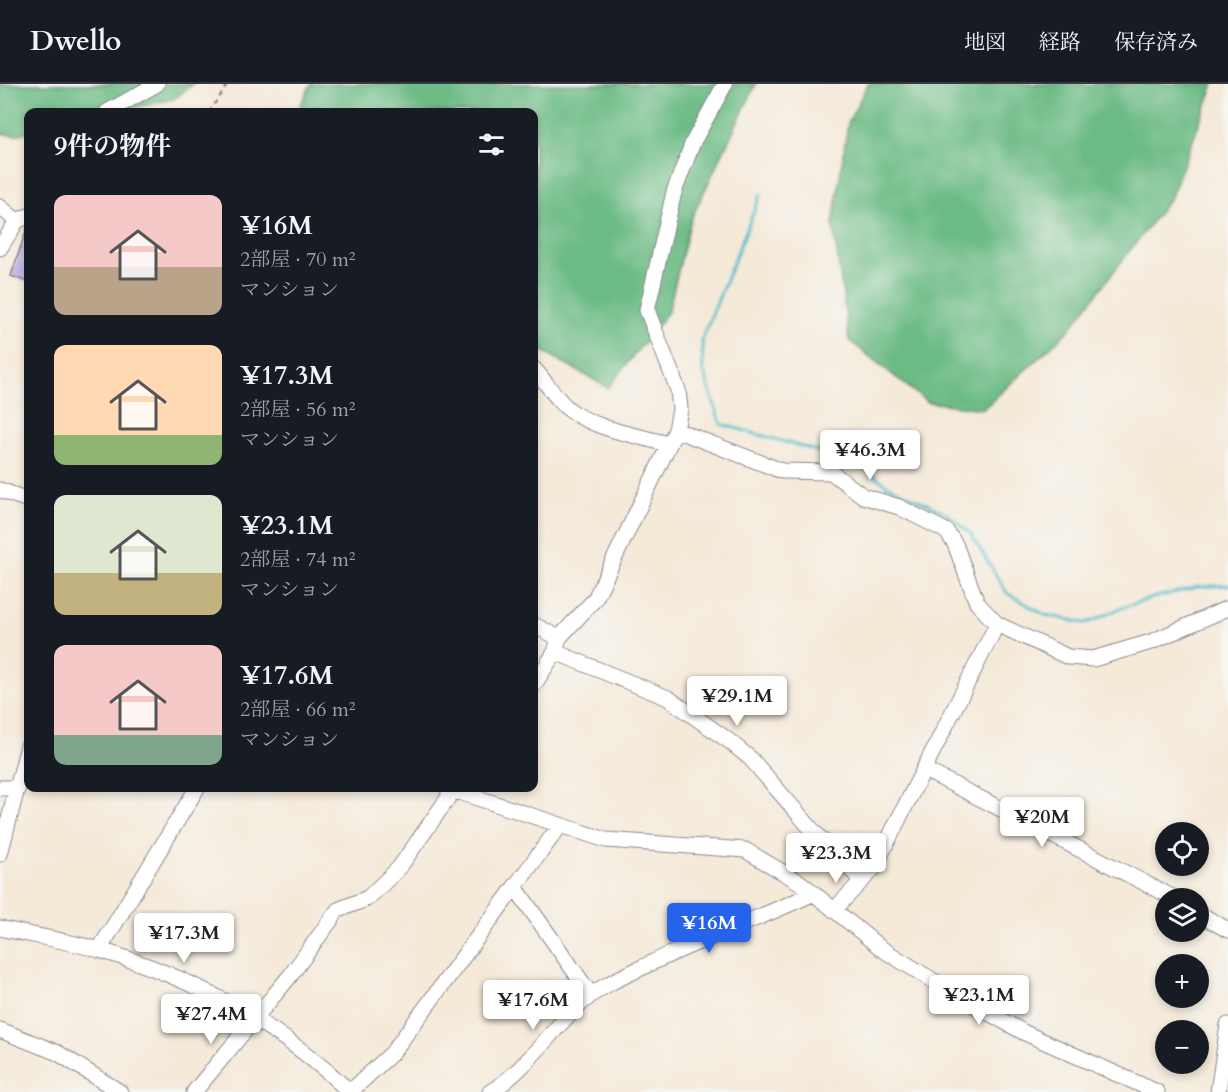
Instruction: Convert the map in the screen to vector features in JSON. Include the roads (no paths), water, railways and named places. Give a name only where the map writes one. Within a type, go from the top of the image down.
[{"type":"street","points":[[114,108],[157,84]]},
{"type":"street","points":[[538,678],[557,645],[595,599],[667,444],[676,430],[680,409],[678,390],[647,310],[674,192],[693,142],[725,84]]},
{"type":"street","points":[[0,207],[23,218],[0,249]]},
{"type":"street","points":[[538,374],[565,406],[574,413],[603,425],[667,444]]},
{"type":"street","points":[[676,430],[782,471],[831,472],[863,496],[899,507],[946,531],[955,544],[977,603],[997,624],[1068,657],[1093,659],[1151,642],[1228,608]]},
{"type":"street","points":[[0,490],[24,499]]},
{"type":"street","points":[[834,910],[874,868],[997,624]]},
{"type":"street","points":[[538,628],[557,645],[668,698],[729,741],[751,759],[814,832],[862,881]]},
{"type":"street","points":[[0,854],[24,763]]},
{"type":"street","points":[[925,770],[1155,888]]},
{"type":"street","points":[[0,788],[18,788]]},
{"type":"street","points":[[99,950],[195,792]]},
{"type":"street","points":[[194,1092],[290,976],[338,910],[368,898],[399,868],[449,792]]},
{"type":"street","points":[[463,792],[591,837],[627,844],[746,850],[771,863],[814,893],[882,949],[953,993],[1025,1033],[1157,1092]]},
{"type":"street","points":[[0,928],[99,950],[191,985],[254,1018],[317,1061],[350,1092],[392,1053],[559,827]]},
{"type":"street","points":[[515,887],[591,995]]},
{"type":"street","points":[[490,1092],[508,1081],[591,995],[684,946],[775,912],[814,893]]},
{"type":"street","points":[[1209,919],[1228,930]]},
{"type":"street","points":[[1218,1092],[1228,1025]]},
{"type":"street","points":[[0,1030],[58,1053],[120,1092]]},
{"type":"waterway","points":[[761,194],[702,339],[703,370],[721,424],[856,462],[887,485],[948,514],[971,534],[1007,593],[1045,615],[1085,623],[1152,598],[1198,587],[1228,585]]}]
